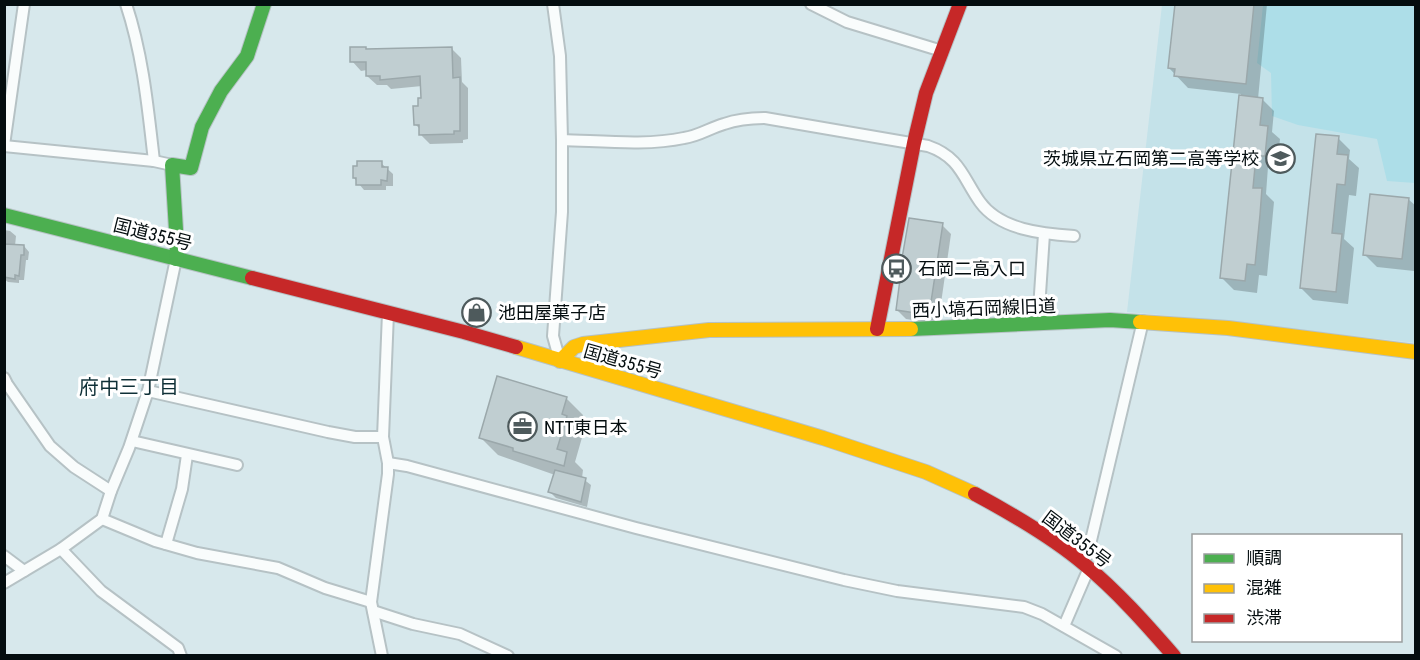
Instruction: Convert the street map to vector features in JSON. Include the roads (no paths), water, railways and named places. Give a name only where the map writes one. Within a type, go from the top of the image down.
[{"type":"main road","points":[[176,259],[172,165],[191,168],[202,127],[221,91],[247,56],[264,4]]},
{"type":"main road","points":[[877,329],[926,93],[960,4]]},
{"type":"main road","name":"国道355号","points":[[4,215],[509,345],[824,438],[926,472],[969,490],[1012,514],[1086,566],[1136,613],[1174,656]]},
{"type":"main road","name":"西小塙石岡線旧道","points":[[560,361],[574,347],[583,344],[709,330],[939,329],[1110,320],[1228,328],[1416,352]]},
{"type":"street","points":[[24,4],[4,146],[154,161],[172,165]]},
{"type":"street","points":[[126,4],[133,24],[147,101],[154,161]]},
{"type":"street","points":[[553,4],[560,56],[562,140],[562,213],[553,336],[560,361]]},
{"type":"street","points":[[811,4],[847,22],[942,51]]},
{"type":"street","points":[[562,140],[663,141],[707,132],[745,118],[765,118],[914,143],[928,146],[947,155],[957,164],[981,203],[992,214],[1011,224],[1044,234],[1074,236]]},
{"type":"street","points":[[1038,324],[1044,234]]},
{"type":"street","points":[[4,583],[61,549],[102,519],[132,441],[148,391],[176,259]]},
{"type":"street","points":[[382,656],[372,606],[388,463],[383,436],[388,312]]},
{"type":"street","points":[[1064,626],[1086,566],[1143,321]]},
{"type":"street","points":[[4,378],[50,446],[82,472],[111,491]]},
{"type":"street","points":[[148,391],[328,432],[355,437],[383,436]]},
{"type":"street","points":[[132,441],[237,465]]},
{"type":"street","points":[[166,544],[183,489],[187,455]]},
{"type":"street","points":[[388,463],[844,580],[897,591],[1024,607],[1064,626],[1116,656]]},
{"type":"street","points":[[102,519],[166,544],[278,568],[413,624],[460,634],[508,656]]},
{"type":"street","points":[[61,549],[101,591],[178,648],[181,656]]},
{"type":"street","points":[[4,556],[24,571]]},
{"type":"place","name":"茨城県立石岡第二高等学校","points":[[1280,158]]},
{"type":"place","name":"石岡二高入口","points":[[897,268]]},
{"type":"place","name":"池田屋菓子店","points":[[477,312]]},
{"type":"place","name":"NTT東日本","points":[[523,427]]},
{"type":"district","name":"府中三丁目","points":[[129,387]]}]
